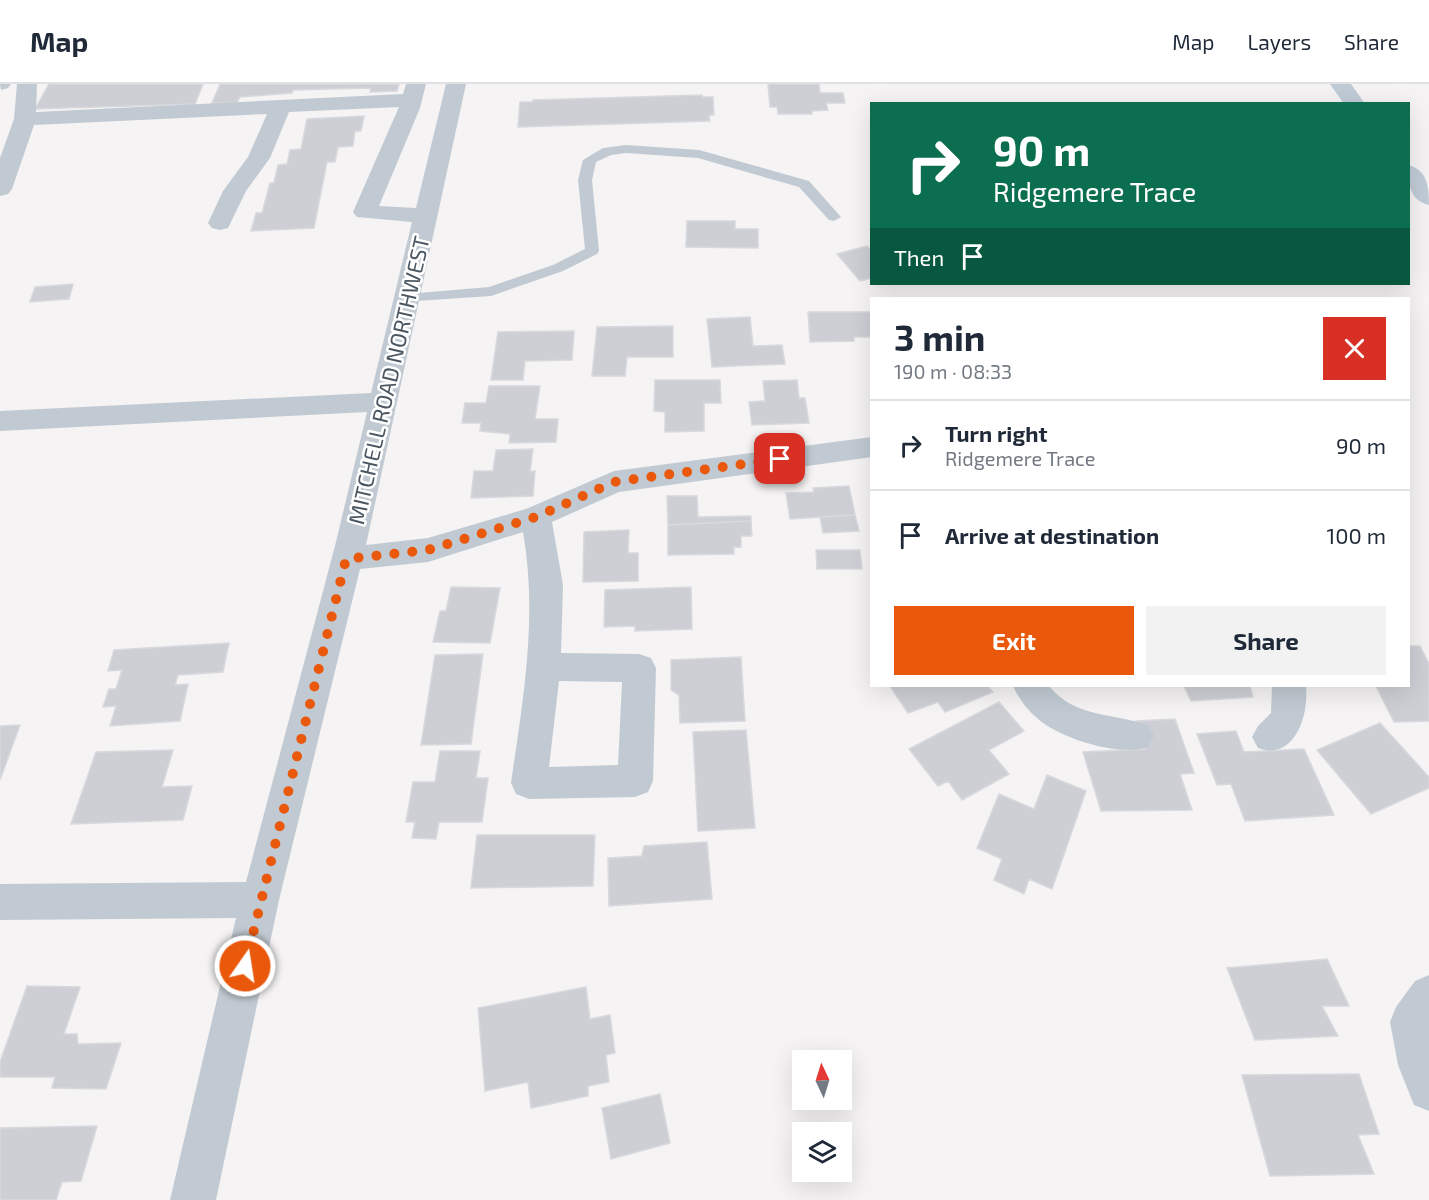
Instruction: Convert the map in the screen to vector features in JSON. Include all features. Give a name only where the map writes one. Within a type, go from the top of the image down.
[{"type":"street","points":[[0,189],[25,119],[27,84]]},
{"type":"street","name":"MITCHELL ROAD NORTHWEST","points":[[193,1200],[260,900],[346,559],[456,84]]},
{"type":"street","points":[[1340,84],[1354,102]]},
{"type":"street","points":[[25,119],[280,107],[414,92],[365,212],[426,216]]},
{"type":"street","points":[[220,223],[235,191],[259,158],[280,107]]},
{"type":"street","points":[[0,421],[383,402]]},
{"type":"street","points":[[346,559],[428,550],[536,517],[614,482],[870,447]]},
{"type":"street","points":[[536,517],[547,592],[543,667],[529,783],[635,782],[639,668],[543,667]]},
{"type":"street","points":[[1031,687],[1041,702],[1077,726],[1136,736]]},
{"type":"street","points":[[1270,737],[1291,713],[1290,687]]},
{"type":"street","points":[[0,902],[260,900]]},
{"type":"street","points":[[1429,995],[1411,1022],[1419,1065],[1429,1090]]},
{"type":"lane","points":[[407,299],[491,291],[558,268],[591,251],[585,180],[590,160],[608,151],[626,149],[699,154],[781,176],[804,184],[834,218]]},
{"type":"building","points":[[49,84],[203,84],[195,104],[35,109]]},
{"type":"building","points":[[220,84],[399,84],[397,91],[370,92],[371,88],[293,90],[292,93],[240,97],[237,103],[212,103]]},
{"type":"building","points":[[768,84],[819,84],[820,93],[843,93],[845,103],[826,103],[828,110],[812,111],[812,114],[778,114],[777,107],[770,107]]},
{"type":"building","points":[[702,95],[702,97],[713,97],[714,115],[709,115],[710,121],[518,127],[520,102]]},
{"type":"building","points":[[364,116],[361,131],[355,131],[353,146],[338,147],[335,162],[327,162],[314,228],[251,231],[256,213],[262,213],[270,183],[274,183],[278,165],[287,164],[290,150],[301,149],[307,119]]},
{"type":"building","points":[[687,221],[735,221],[735,229],[758,229],[758,248],[686,247]]},
{"type":"building","points":[[867,246],[870,249],[870,278],[860,281],[837,254]]},
{"type":"building","points":[[73,284],[69,299],[30,302],[35,287]]},
{"type":"building","points":[[808,312],[870,312],[870,337],[854,337],[854,341],[810,342]]},
{"type":"building","points":[[750,317],[753,346],[782,345],[785,364],[712,367],[707,319]]},
{"type":"building","points":[[673,326],[673,357],[627,357],[625,376],[592,376],[597,327]]},
{"type":"building","points":[[574,331],[572,360],[525,361],[523,380],[491,380],[498,332]]},
{"type":"building","points":[[655,380],[720,380],[721,403],[704,403],[704,431],[665,432],[665,412],[654,411]]},
{"type":"building","points":[[797,380],[799,398],[805,398],[809,423],[752,425],[749,402],[765,401],[763,381]]},
{"type":"building","points":[[489,386],[540,386],[535,419],[558,419],[556,442],[509,443],[510,434],[480,431],[481,423],[462,423],[465,403],[486,403]]},
{"type":"building","points":[[533,449],[530,472],[535,471],[533,496],[471,498],[474,471],[493,471],[496,450]]},
{"type":"building","points":[[849,486],[855,515],[790,519],[786,493],[814,492],[813,488]]},
{"type":"building","points":[[667,496],[697,496],[698,517],[751,516],[751,521],[668,525]]},
{"type":"building","points":[[855,515],[859,531],[823,533],[820,517]]},
{"type":"building","points":[[751,521],[752,536],[741,536],[741,547],[734,547],[734,554],[668,555],[668,525]]},
{"type":"building","points":[[629,530],[628,553],[638,553],[638,581],[583,582],[584,532]]},
{"type":"building","points":[[816,550],[860,550],[862,569],[817,569]]},
{"type":"building","points":[[451,587],[500,588],[490,643],[433,642],[440,611],[446,611]]},
{"type":"building","points":[[691,587],[692,629],[635,631],[635,626],[604,627],[605,590]]},
{"type":"building","points":[[229,643],[223,672],[178,675],[175,685],[188,684],[180,721],[110,726],[116,706],[103,707],[109,689],[116,689],[122,670],[108,671],[114,650]]},
{"type":"building","points":[[1410,646],[1420,646],[1429,664],[1429,721],[1394,722],[1376,687],[1410,687]]},
{"type":"building","points":[[483,654],[471,744],[421,745],[435,655]]},
{"type":"building","points":[[741,657],[745,721],[680,723],[679,695],[671,690],[671,660]]},
{"type":"building","points":[[891,687],[989,687],[993,692],[945,712],[938,702],[908,713]]},
{"type":"building","points":[[1184,687],[1250,687],[1253,697],[1191,701]]},
{"type":"building","points":[[999,702],[1024,731],[989,750],[1009,774],[962,800],[948,781],[938,786],[909,749]]},
{"type":"building","points":[[1175,719],[1194,773],[1180,774],[1192,810],[1101,811],[1083,752],[1145,749],[1136,721]]},
{"type":"building","points":[[1380,723],[1429,777],[1429,788],[1371,814],[1317,750]]},
{"type":"building","points":[[20,725],[0,780],[0,726]]},
{"type":"building","points":[[746,730],[755,828],[698,831],[693,732]]},
{"type":"building","points":[[1236,731],[1244,752],[1304,749],[1334,815],[1245,821],[1231,784],[1217,785],[1197,734]]},
{"type":"building","points":[[173,750],[162,787],[192,786],[183,820],[71,824],[96,752]]},
{"type":"building","points":[[440,751],[480,751],[476,778],[488,778],[482,822],[439,822],[436,839],[412,838],[415,822],[406,822],[413,782],[435,782]]},
{"type":"building","points":[[1047,775],[1086,791],[1052,889],[1029,879],[1024,894],[994,880],[1002,859],[977,848],[999,794],[1034,809]]},
{"type":"building","points":[[477,835],[595,835],[593,886],[471,888]]},
{"type":"building","points":[[707,842],[712,899],[609,906],[608,858],[642,856],[644,846]]},
{"type":"building","points":[[1327,959],[1349,1006],[1322,1006],[1338,1036],[1255,1040],[1227,968]]},
{"type":"building","points":[[27,986],[80,987],[64,1034],[77,1034],[78,1044],[121,1043],[106,1089],[52,1088],[55,1077],[0,1077],[0,1062]]},
{"type":"building","points":[[586,987],[590,1019],[610,1015],[615,1053],[606,1055],[609,1082],[588,1086],[588,1096],[531,1108],[528,1082],[485,1091],[478,1008]]},
{"type":"building","points":[[1359,1074],[1379,1134],[1358,1135],[1374,1174],[1270,1176],[1242,1075]]},
{"type":"building","points":[[660,1094],[670,1143],[611,1159],[602,1108]]},
{"type":"building","points":[[97,1126],[81,1181],[62,1182],[56,1200],[0,1200],[0,1128]]},
{"type":"route","points":[[245,966],[265,877],[346,559],[428,550],[536,517],[614,482],[780,459]]}]
